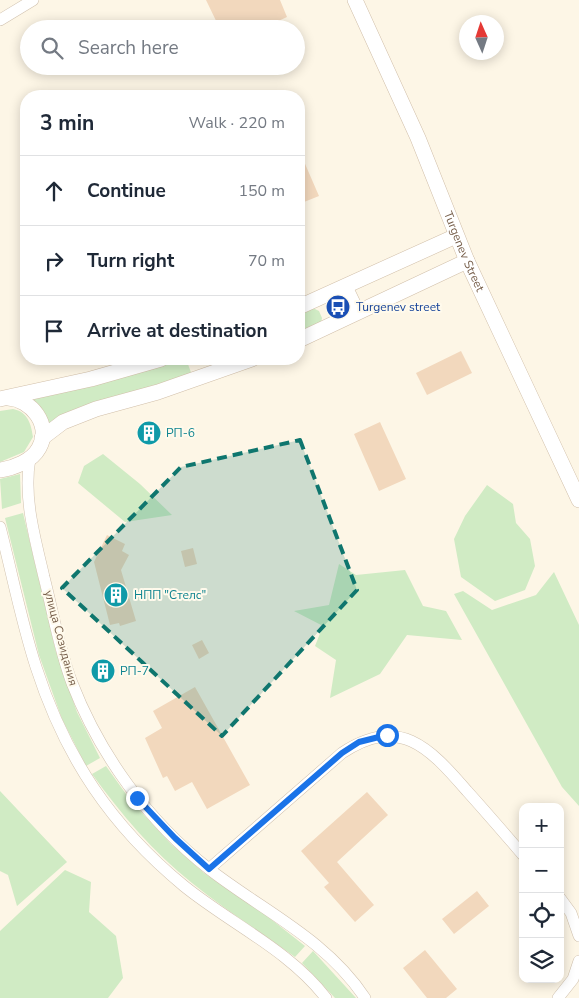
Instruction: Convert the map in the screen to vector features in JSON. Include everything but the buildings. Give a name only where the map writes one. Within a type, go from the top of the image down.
[{"type":"street","points":[[0,20],[34,0]]},
{"type":"street","name":"Turgenev Street","points":[[354,0],[418,138],[467,261],[579,500]]},
{"type":"street","points":[[305,304],[456,236]]},
{"type":"street","points":[[305,337],[467,261]]},
{"type":"street","points":[[345,286],[357,312]]},
{"type":"street","points":[[2,398],[91,379],[140,365]]},
{"type":"street","points":[[42,438],[63,422],[96,409],[158,392],[235,365]]},
{"type":"street","points":[[0,470],[16,466],[30,458],[39,448],[42,438],[42,424],[32,408],[18,398],[2,398]]},
{"type":"street","name":"улица Созидания","points":[[30,458],[28,472],[29,506],[35,541],[62,651],[83,709],[109,758],[137,798],[175,838],[209,869],[315,942],[365,998]]},
{"type":"street","points":[[0,527],[35,665],[56,723],[83,774],[114,818],[157,863],[220,914],[294,964],[326,998]]},
{"type":"street","points":[[209,869],[342,753],[359,742],[387,735],[409,738],[434,754],[519,850]]},
{"type":"street","points":[[564,903],[572,913],[579,936]]},
{"type":"street","points":[[558,998],[573,979],[579,960]]},
{"type":"highlighted area","points":[[300,440],[357,590],[222,736],[62,588],[181,467]]},
{"type":"green space","points":[[313,308],[319,311],[322,318],[321,323],[305,330],[305,311]]},
{"type":"green space","points":[[165,365],[188,365],[192,375],[80,407],[48,424],[32,398],[95,385]]},
{"type":"green space","points":[[13,409],[22,413],[28,419],[33,437],[24,452],[0,462],[0,411]]},
{"type":"green space","points":[[103,454],[140,484],[172,515],[125,522],[78,483],[84,466]]},
{"type":"green space","points":[[20,474],[21,503],[2,509],[0,479]]},
{"type":"green space","points":[[487,485],[513,504],[516,523],[530,539],[535,566],[525,590],[495,601],[461,577],[454,539],[465,516]]},
{"type":"green space","points":[[23,513],[56,652],[77,712],[100,758],[86,766],[62,719],[39,655],[5,518]]},
{"type":"green space","points":[[339,564],[356,575],[405,570],[423,606],[446,611],[462,640],[407,635],[380,674],[330,698],[336,660],[315,646],[323,626],[294,611],[329,605]]},
{"type":"green space","points":[[554,572],[579,625],[579,806],[562,787],[454,594],[463,591],[492,610],[536,595]]},
{"type":"green space","points":[[106,766],[131,801],[171,844],[204,873],[267,916],[305,946],[295,957],[230,912],[164,859],[114,804],[92,774]]},
{"type":"green space","points":[[0,791],[67,862],[17,906],[8,875],[0,871]]},
{"type":"green space","points":[[65,870],[91,882],[89,912],[116,936],[123,978],[108,998],[0,998],[0,931]]},
{"type":"green space","points":[[313,951],[356,998],[335,998],[302,963]]},
{"type":"place","name":"Turgenev street","points":[[338,307]]},
{"type":"place","name":"РП-6","points":[[149,433]]},
{"type":"place","name":"НПП \"Стелс\"","points":[[116,595]]},
{"type":"place","name":"РП-7","points":[[103,671]]},
{"type":"route","points":[[137,798],[175,838],[209,869],[342,753],[359,742],[387,735]]}]
